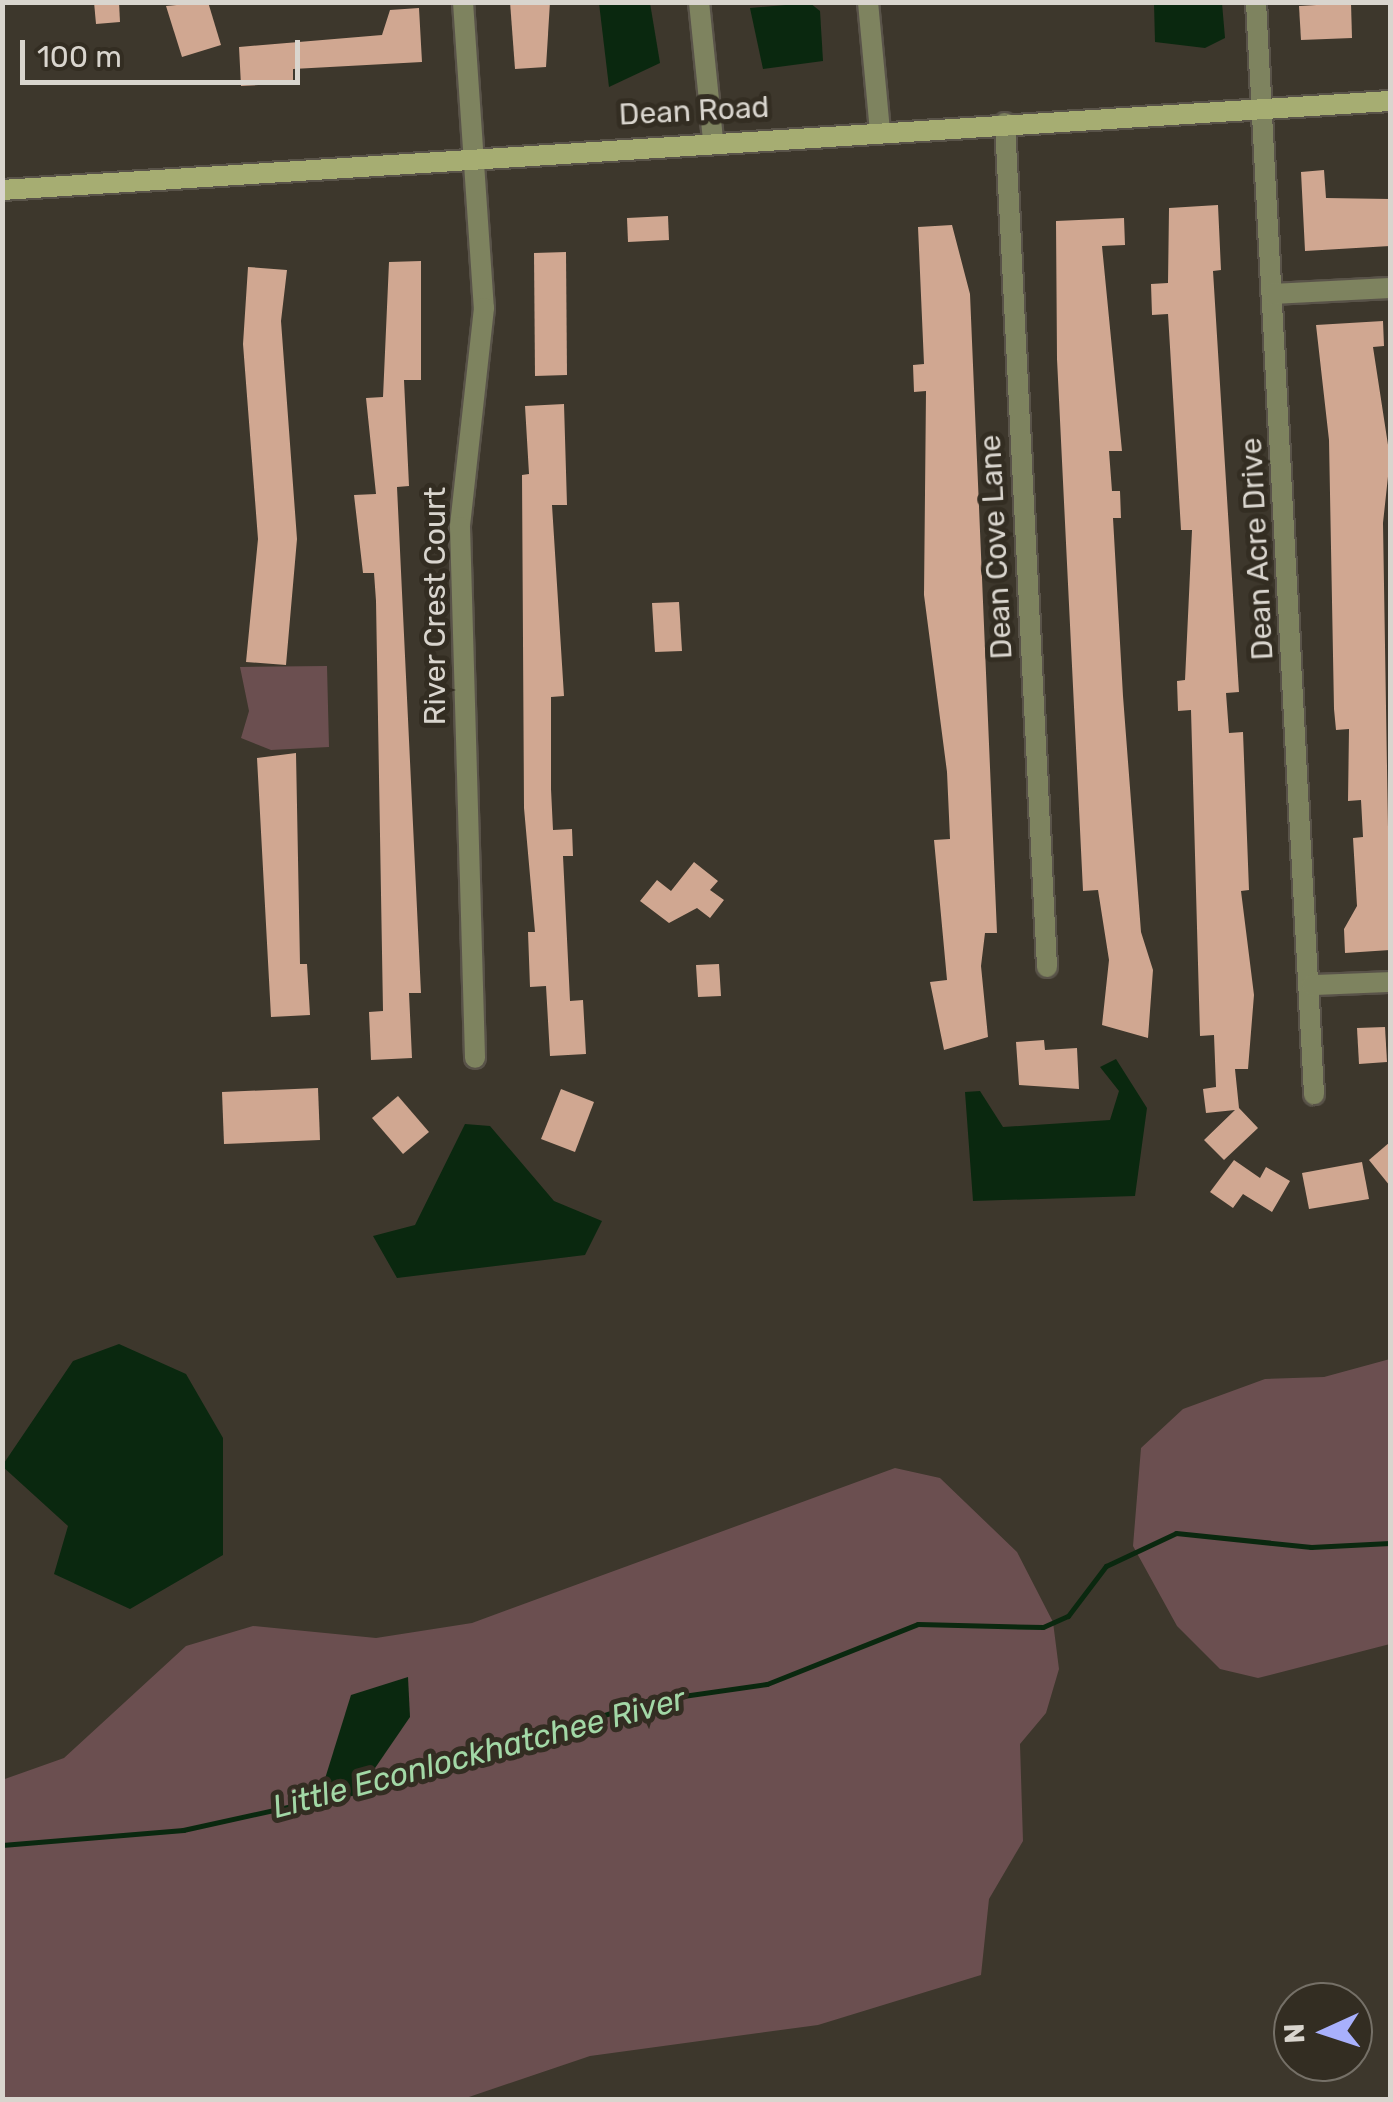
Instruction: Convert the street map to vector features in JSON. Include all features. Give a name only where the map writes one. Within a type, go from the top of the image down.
[{"type":"main road","name":"Dean Road","points":[[2,190],[476,155],[1390,101]]},
{"type":"street","name":"River Crest Court","points":[[463,2],[476,155],[482,340],[460,527],[475,1058]]},
{"type":"street","points":[[699,2],[713,140]]},
{"type":"street","points":[[868,2],[880,130]]},
{"type":"street","name":"Dean Acre Drive","points":[[1256,2],[1312,985],[1314,1094]]},
{"type":"street","name":"Dean Cove Lane","points":[[1005,123],[1047,967]]},
{"type":"street","points":[[1272,294],[1390,288]]},
{"type":"street","points":[[1312,985],[1390,982]]},
{"type":"shaded area","points":[[599,3],[650,3],[660,63],[609,87]]},
{"type":"shaded area","points":[[810,3],[820,11],[823,61],[763,69],[750,8]]},
{"type":"shaded area","points":[[1154,3],[1222,3],[1225,38],[1205,48],[1155,42]]},
{"type":"shaded area","points":[[327,666],[329,747],[271,750],[241,738],[249,711],[240,667]]},
{"type":"shaded area","points":[[1116,1059],[1147,1108],[1135,1196],[973,1201],[965,1092],[980,1091],[1003,1127],[1110,1120],[1119,1091],[1100,1067]]},
{"type":"shaded area","points":[[465,1124],[490,1126],[554,1201],[602,1221],[585,1255],[397,1278],[373,1236],[415,1225]]},
{"type":"shaded area","points":[[119,1344],[186,1374],[223,1438],[223,1555],[130,1609],[54,1574],[68,1526],[2,1466],[73,1361]]},
{"type":"shaded area","points":[[1390,1359],[1390,1644],[1258,1678],[1220,1669],[1177,1626],[1133,1546],[1141,1448],[1183,1409],[1265,1379],[1324,1377]]},
{"type":"shaded area","points":[[895,1468],[940,1478],[1017,1552],[1053,1622],[1059,1669],[1046,1713],[1020,1744],[1023,1841],[989,1899],[981,1975],[818,2025],[590,2056],[463,2099],[3,2099],[2,1780],[64,1758],[186,1646],[253,1626],[376,1638],[472,1623]]},
{"type":"shaded area","points":[[408,1677],[410,1717],[360,1790],[319,1798],[351,1695]]},
{"type":"building","points":[[94,2],[119,2],[120,22],[96,24]]},
{"type":"building","points":[[208,2],[221,45],[182,57],[166,6]]},
{"type":"building","points":[[510,2],[550,2],[546,67],[515,69]]},
{"type":"building","points":[[1351,3],[1352,38],[1301,40],[1299,6]]},
{"type":"building","points":[[419,8],[422,62],[293,69],[293,83],[241,86],[239,47],[382,35],[390,10]]},
{"type":"building","points":[[1324,170],[1326,198],[1390,199],[1390,246],[1305,251],[1301,172]]},
{"type":"building","points":[[1218,205],[1221,270],[1213,271],[1239,692],[1226,693],[1229,733],[1243,732],[1249,890],[1241,891],[1254,995],[1248,1069],[1235,1069],[1239,1108],[1258,1128],[1224,1160],[1204,1140],[1235,1110],[1206,1113],[1203,1089],[1216,1087],[1214,1035],[1200,1036],[1191,710],[1178,711],[1177,681],[1185,680],[1192,530],[1181,530],[1168,314],[1152,315],[1151,284],[1168,283],[1169,208]]},
{"type":"building","points":[[668,216],[669,240],[628,242],[627,218]]},
{"type":"building","points":[[1124,218],[1125,245],[1102,246],[1122,451],[1109,451],[1112,491],[1120,491],[1121,518],[1113,518],[1123,696],[1141,932],[1153,970],[1148,1038],[1102,1025],[1109,960],[1098,890],[1083,891],[1057,359],[1056,221]]},
{"type":"building","points":[[952,225],[970,294],[997,933],[985,933],[981,966],[988,1037],[944,1050],[930,982],[947,980],[934,840],[950,839],[947,772],[924,595],[926,391],[914,392],[913,365],[924,364],[918,227]]},
{"type":"building","points":[[566,252],[567,375],[535,376],[534,253]]},
{"type":"building","points":[[421,261],[421,380],[404,380],[409,486],[397,487],[421,993],[409,993],[412,1058],[371,1060],[369,1012],[383,1011],[376,601],[374,573],[363,573],[354,495],[376,494],[366,398],[383,397],[389,262]]},
{"type":"building","points":[[248,267],[287,270],[281,321],[297,539],[286,665],[246,662],[258,539],[243,344]]},
{"type":"building","points":[[1383,321],[1384,346],[1373,347],[1390,458],[1383,523],[1390,950],[1345,953],[1344,929],[1357,906],[1353,838],[1363,837],[1361,800],[1348,801],[1349,729],[1336,730],[1334,709],[1329,440],[1316,325]]},
{"type":"building","points":[[564,404],[567,505],[552,505],[564,696],[551,697],[551,789],[553,830],[572,829],[573,856],[563,856],[570,1001],[583,1000],[586,1054],[550,1056],[546,986],[530,987],[528,932],[535,932],[524,808],[522,475],[529,474],[525,406]]},
{"type":"building","points":[[679,602],[682,651],[655,652],[652,603]]},
{"type":"building","points":[[296,753],[300,964],[307,964],[310,1015],[271,1017],[257,758]]},
{"type":"building","points":[[694,862],[718,881],[710,890],[724,900],[710,918],[697,908],[669,923],[640,901],[657,880],[671,891]]},
{"type":"building","points":[[719,964],[721,996],[698,997],[696,965]]},
{"type":"building","points":[[1385,1027],[1387,1062],[1359,1064],[1357,1028]]},
{"type":"building","points":[[1044,1040],[1045,1050],[1077,1048],[1079,1089],[1019,1085],[1016,1042]]},
{"type":"building","points":[[318,1088],[320,1140],[224,1144],[222,1092]]},
{"type":"building","points":[[561,1089],[594,1102],[575,1152],[541,1139]]},
{"type":"building","points":[[398,1096],[429,1132],[403,1154],[372,1118]]},
{"type":"building","points":[[1390,1142],[1390,1186],[1369,1160]]},
{"type":"building","points":[[1234,1160],[1260,1178],[1266,1167],[1290,1181],[1272,1212],[1243,1194],[1233,1208],[1210,1192]]},
{"type":"building","points":[[1362,1162],[1369,1199],[1309,1209],[1302,1173]]},
{"type":"waterway","name":"Little Econlockhatchee River","points":[[2,1845],[183,1830],[392,1784],[648,1701],[767,1684],[918,1624],[1043,1627],[1068,1616],[1106,1566],[1176,1533],[1311,1547],[1390,1543]]}]
